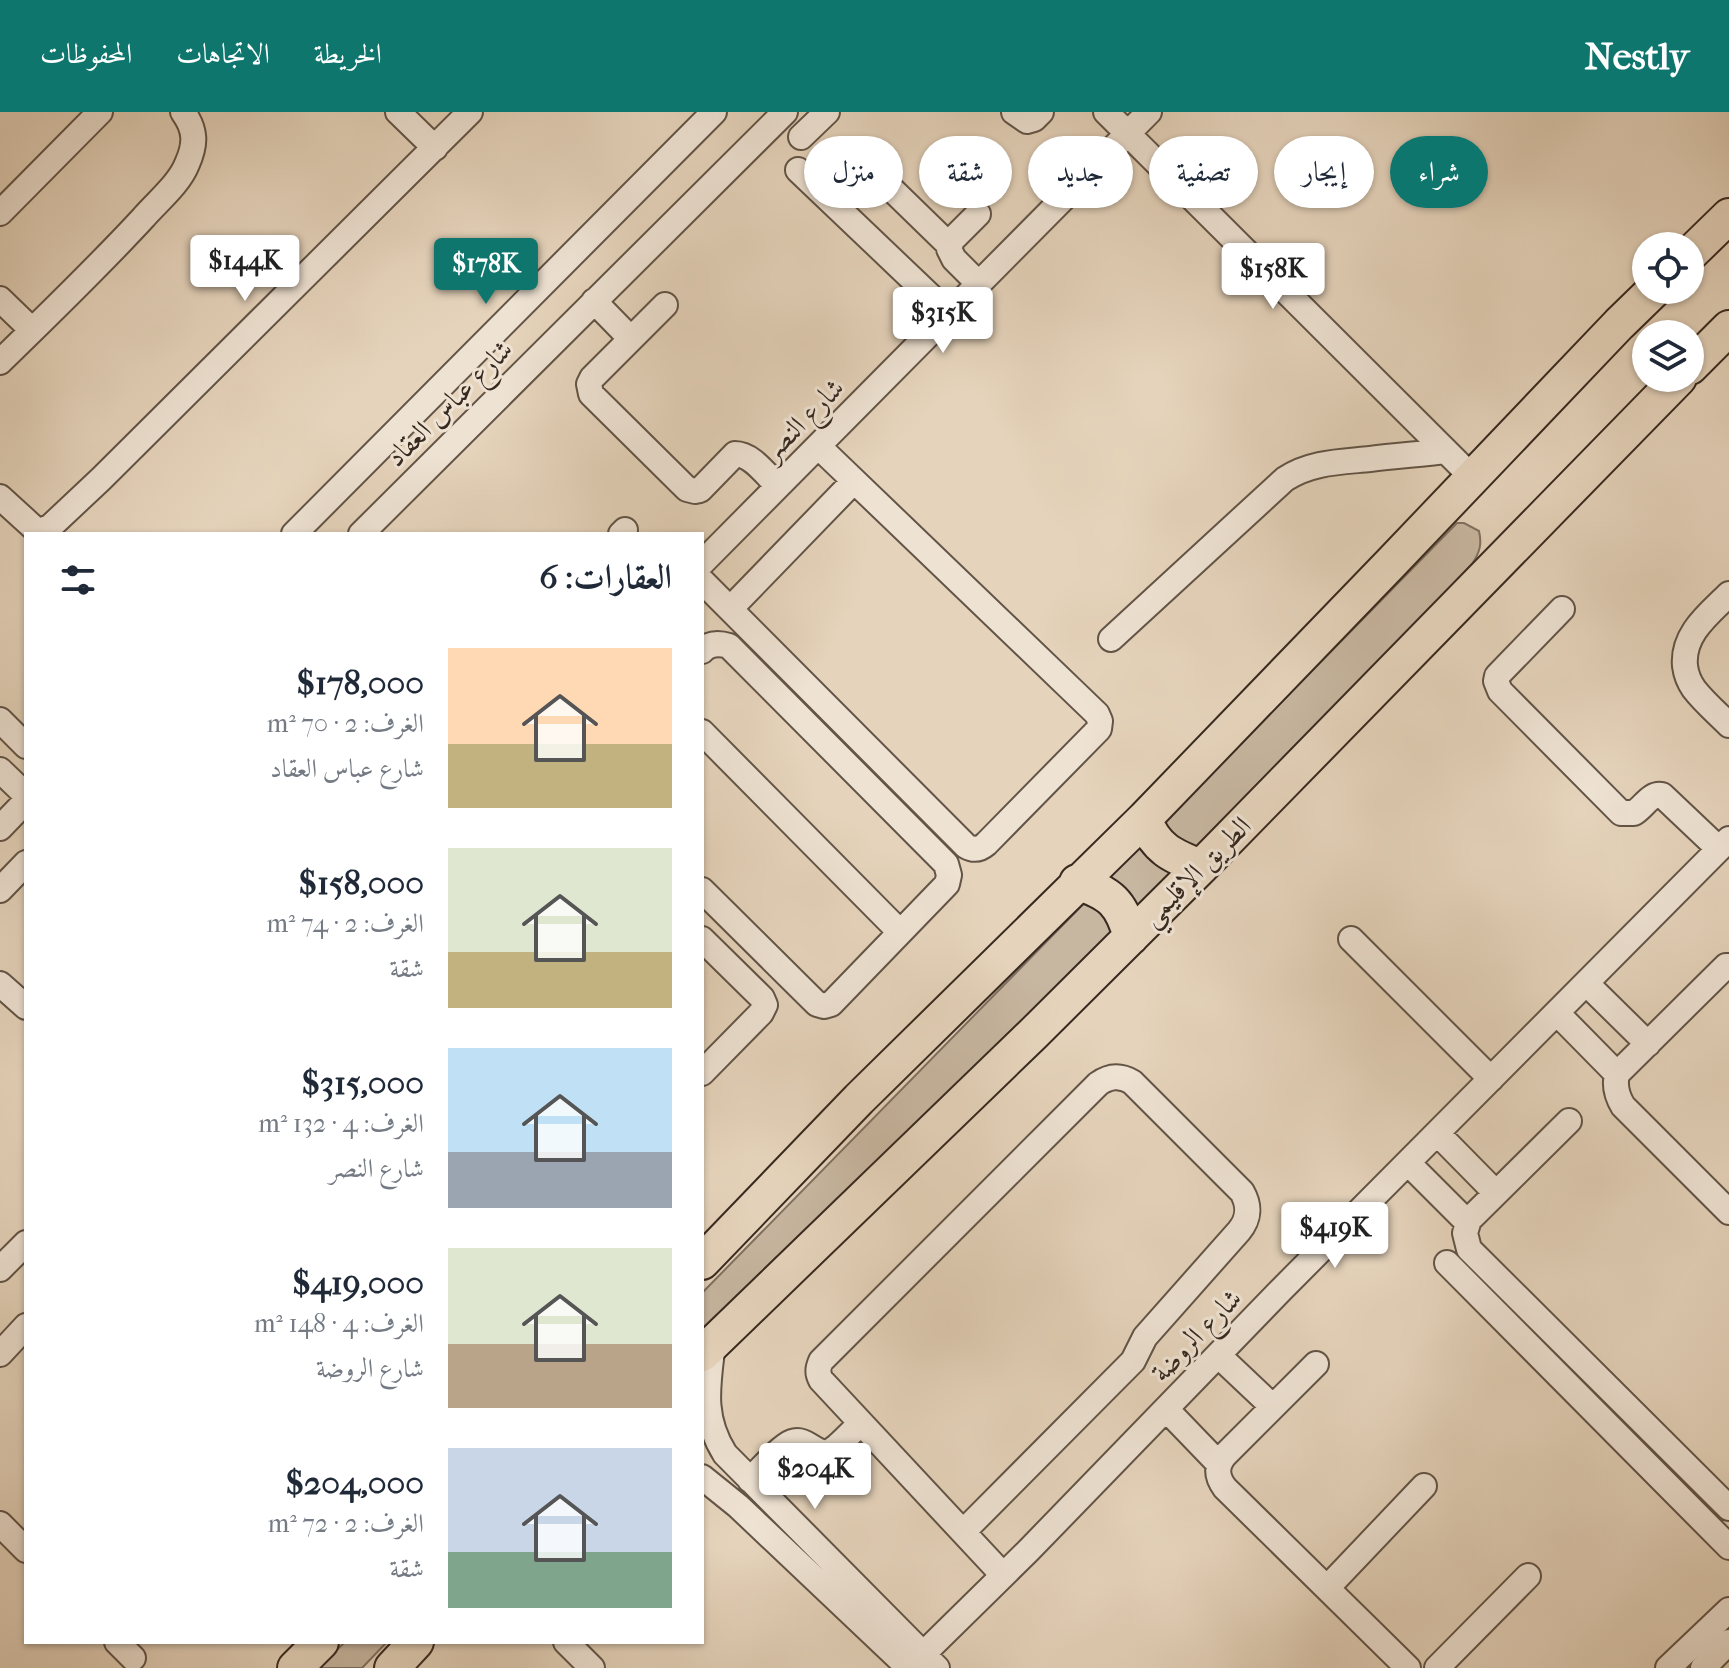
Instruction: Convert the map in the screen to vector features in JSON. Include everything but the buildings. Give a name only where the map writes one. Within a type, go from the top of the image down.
[{"type":"highway","points":[[1704,240],[1729,216]]},
{"type":"highway","points":[[704,1260],[859,1099],[1144,819],[1640,304]]},
{"type":"highway","points":[[1704,357],[1724,343]]},
{"type":"highway","name":"الطريق الإقليمي","points":[[708,1349],[1131,937],[1665,392]]},
{"type":"highway","points":[[1144,819],[1151,834],[1164,849],[1201,867]]},
{"type":"highway","points":[[1077,882],[1113,898],[1131,937]]},
{"type":"highway","points":[[295,1668],[319,1644]]},
{"type":"highway","points":[[392,1668],[414,1644]]},
{"type":"street","points":[[0,213],[100,112]]},
{"type":"street","points":[[0,362],[110,254],[186,167],[192,152],[193,129],[183,112]]},
{"type":"street","points":[[398,112],[435,148]]},
{"type":"street","points":[[0,497],[35,529],[41,531],[51,526],[470,112]]},
{"type":"street","name":"شارع عباس العقاد","points":[[296,532],[714,112]]},
{"type":"street","points":[[801,137],[827,112]]},
{"type":"street","points":[[1014,112],[1027,121],[1041,112]]},
{"type":"street","points":[[1106,112],[1472,477]]},
{"type":"street","name":"شارع النصر","points":[[704,561],[1149,112]]},
{"type":"street","name":"شارع عباس العقاد","points":[[363,532],[773,116]]},
{"type":"street","points":[[798,170],[949,314]]},
{"type":"street","points":[[903,200],[949,245],[950,254],[979,284]]},
{"type":"street","points":[[949,245],[978,214]]},
{"type":"street","points":[[0,299],[32,330]]},
{"type":"street","points":[[594,301],[631,339]]},
{"type":"street","points":[[665,305],[592,378],[589,384],[591,394],[687,489],[700,490],[735,454],[747,456],[778,486]]},
{"type":"street","points":[[704,583],[971,849],[982,848],[1099,729],[1097,714],[818,446]]},
{"type":"street","points":[[1111,639],[1285,479],[1303,469],[1326,463],[1446,451]]},
{"type":"street","points":[[730,609],[854,481]]},
{"type":"street","points":[[1729,594],[1695,627],[1685,660],[1692,687],[1729,725]]},
{"type":"street","points":[[1562,609],[1497,676],[1500,691],[1621,813],[1634,813],[1652,797],[1662,795],[1724,844]]},
{"type":"street","points":[[704,650],[713,644],[729,646],[946,864],[949,875],[947,884],[828,1006],[820,1006],[704,892]]},
{"type":"street","points":[[0,720],[24,744]]},
{"type":"street","points":[[704,734],[900,932]]},
{"type":"street","points":[[0,770],[24,796]]},
{"type":"street","points":[[0,828],[24,800]]},
{"type":"street","name":"شارع الروضة","points":[[920,1664],[1218,1355],[1724,844]]},
{"type":"street","points":[[0,890],[24,865]]},
{"type":"street","points":[[1351,939],[1491,1079]]},
{"type":"street","points":[[704,941],[762,998],[765,1005],[761,1013],[704,1071]]},
{"type":"street","points":[[1617,1074],[1729,966]]},
{"type":"street","points":[[1586,983],[1648,1044]]},
{"type":"street","points":[[0,984],[24,1005]]},
{"type":"street","points":[[1557,1013],[1617,1074],[1617,1093],[1623,1106],[1729,1212]]},
{"type":"street","points":[[963,1532],[1133,1361],[1145,1337],[1244,1225],[1248,1212],[1242,1192],[1132,1082],[1119,1077],[1104,1079],[821,1361],[818,1371],[821,1380],[1003,1575]]},
{"type":"street","points":[[1569,1121],[1468,1223],[1466,1241],[1473,1255],[1729,1508]]},
{"type":"street","points":[[1437,1133],[1496,1193]]},
{"type":"street","points":[[1408,1163],[1468,1223]]},
{"type":"street","points":[[0,1269],[24,1245]]},
{"type":"street","points":[[1447,1263],[1729,1547]]},
{"type":"street","points":[[0,1354],[24,1328]]},
{"type":"street","points":[[708,1349],[707,1405],[710,1423],[725,1454],[920,1664]]},
{"type":"street","points":[[1218,1355],[1273,1407]]},
{"type":"street","points":[[1316,1364],[1225,1455],[1219,1464],[1218,1475],[1225,1488],[1408,1668]]},
{"type":"street","points":[[1166,1409],[1219,1464]]},
{"type":"street","points":[[750,1480],[790,1443],[801,1441],[827,1452],[861,1423]]},
{"type":"street","points":[[704,1479],[920,1664]]},
{"type":"street","points":[[1327,1588],[1424,1486]]},
{"type":"street","points":[[0,1524],[24,1548]]},
{"type":"street","points":[[1437,1668],[1528,1576]]},
{"type":"street","points":[[1668,1668],[1729,1610]]},
{"type":"street","points":[[1703,1668],[1729,1642]]},
{"type":"street","points":[[568,1644],[592,1668]]},
{"type":"shaded area","points":[[1457,523],[1479,531],[1479,552],[1472,564],[1417,624],[1065,979],[704,1336],[704,1291]]},
{"type":"shaded area","points":[[343,1644],[385,1644],[362,1668],[318,1668]]}]
